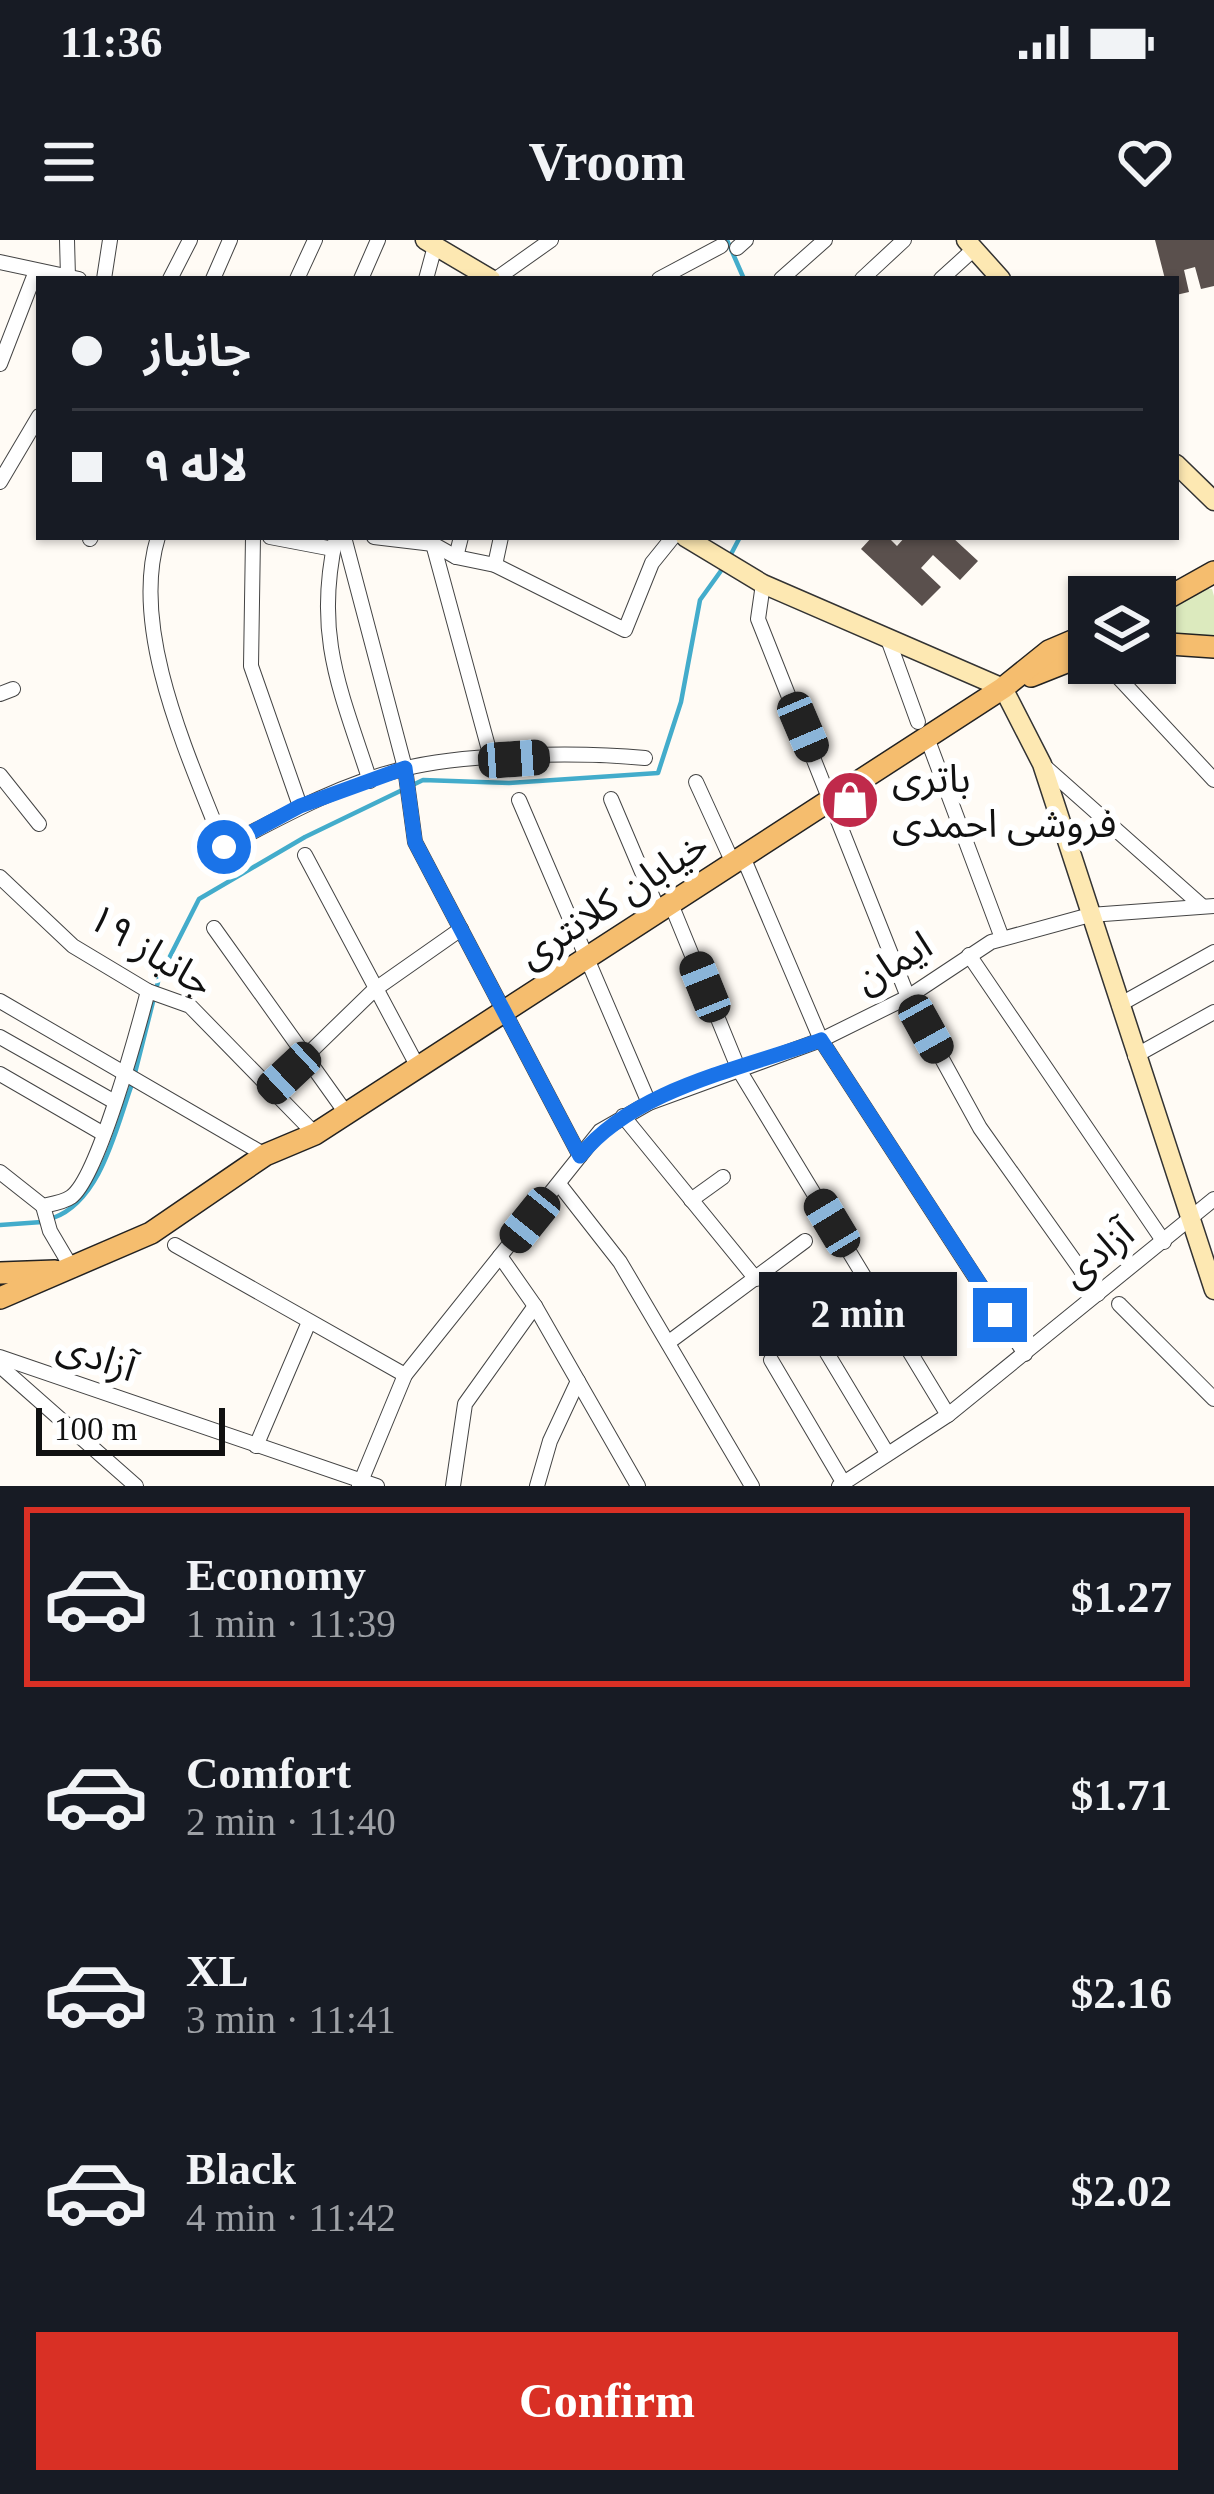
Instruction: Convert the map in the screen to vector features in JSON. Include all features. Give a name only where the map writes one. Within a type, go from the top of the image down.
[{"type":"main road","points":[[430,243],[472,273]]},
{"type":"main road","points":[[970,245],[998,276]]},
{"type":"main road","points":[[1179,467],[1214,501]]},
{"type":"main road","points":[[690,540],[763,584],[1003,688],[1042,764],[1214,1290]]},
{"type":"main road","points":[[1176,593],[1214,572]]},
{"type":"main road","name":"خیابان کلانتری","points":[[1003,688],[1049,651],[1068,643]]},
{"type":"main road","points":[[1176,645],[1214,647]]},
{"type":"main road","name":"خیابان کلانتری","points":[[0,1298],[151,1233],[265,1155],[315,1134],[502,1016],[833,799],[922,729],[1068,662]]},
{"type":"main road","name":"خیابان کلانتری","points":[[0,1273],[73,1270]]},
{"type":"street","points":[[68,240],[74,276]]},
{"type":"street","points":[[104,276],[110,240]]},
{"type":"street","points":[[172,276],[190,240]]},
{"type":"street","points":[[214,276],[230,240]]},
{"type":"street","points":[[298,276],[315,240]]},
{"type":"street","points":[[362,276],[378,240]]},
{"type":"street","points":[[498,276],[551,240]]},
{"type":"street","points":[[784,276],[825,240]]},
{"type":"street","points":[[865,276],[904,240]]},
{"type":"street","points":[[425,276],[430,243]]},
{"type":"street","points":[[666,276],[735,245]]},
{"type":"street","points":[[944,276],[970,245]]},
{"type":"street","points":[[0,262],[61,276]]},
{"type":"street","points":[[0,364],[36,272]]},
{"type":"street","points":[[0,482],[36,421]]},
{"type":"street","points":[[157,540],[150,562],[163,688],[224,847],[300,806],[405,768],[592,753],[645,758]]},
{"type":"street","points":[[253,540],[251,666],[300,806]]},
{"type":"street","points":[[397,540],[433,544],[456,556],[495,565],[626,630],[652,563],[671,540]]},
{"type":"street","points":[[456,556],[460,540]]},
{"type":"street","points":[[495,565],[500,540]]},
{"type":"street","points":[[338,541],[323,609],[332,667],[370,781]]},
{"type":"street","points":[[338,541],[405,768],[415,842],[502,1016],[580,1156]]},
{"type":"street","points":[[433,544],[492,760]]},
{"type":"street","points":[[763,584],[758,620],[908,997],[980,1128],[1098,1294]]},
{"type":"street","points":[[889,642],[1002,938]]},
{"type":"street","points":[[1126,684],[1214,779]]},
{"type":"street","points":[[1042,764],[1208,906]]},
{"type":"street","points":[[0,775],[39,824]]},
{"type":"street","points":[[696,782],[738,860],[821,1040],[1025,1354]]},
{"type":"street","points":[[611,799],[739,1070],[948,1414]]},
{"type":"street","points":[[519,800],[649,1103]]},
{"type":"street","points":[[305,855],[419,1069]]},
{"type":"street","name":"جانباز ۱۹","points":[[0,877],[74,946],[148,991],[190,1006],[315,1134]]},
{"type":"street","name":"ایمان","points":[[359,1485],[404,1376],[600,1131],[649,1103],[821,1040],[908,997],[1002,938],[1090,915],[1208,906]]},
{"type":"street","points":[[214,928],[346,1113]]},
{"type":"street","points":[[271,1090],[374,990],[461,929]]},
{"type":"street","points":[[1119,1005],[1214,952]]},
{"type":"street","points":[[969,955],[1164,1242]]},
{"type":"street","points":[[44,1206],[71,1197],[85,1180],[126,1074],[148,991]]},
{"type":"street","points":[[0,1000],[265,1155]]},
{"type":"street","points":[[1135,1056],[1214,1012]]},
{"type":"street","points":[[0,1037],[113,1101]]},
{"type":"street","points":[[0,1074],[102,1133]]},
{"type":"street","points":[[623,1116],[756,1279]]},
{"type":"street","points":[[0,1172],[44,1206],[50,1231],[73,1270]]},
{"type":"street","points":[[691,1200],[723,1177]]},
{"type":"street","points":[[559,1184],[620,1262],[752,1486]]},
{"type":"street","name":"آزادی","points":[[838,1485],[948,1414],[1214,1199]]},
{"type":"street","points":[[669,1342],[805,1241]]},
{"type":"street","points":[[175,1245],[404,1376]]},
{"type":"street","points":[[500,1256],[535,1306],[638,1486]]},
{"type":"street","points":[[1119,1304],[1214,1399]]},
{"type":"street","points":[[453,1486],[465,1404],[535,1306]]},
{"type":"street","points":[[256,1446],[309,1322]]},
{"type":"street","points":[[808,1323],[886,1453]]},
{"type":"street","points":[[771,1360],[838,1485]]},
{"type":"street","points":[[0,1361],[127,1483]]},
{"type":"street","name":"آزادی","points":[[0,1361],[359,1485],[376,1486]]},
{"type":"street","points":[[537,1486],[550,1441],[578,1381]]},
{"type":"green space","points":[[1212,589],[1214,641],[1176,638],[1176,606]]},
{"type":"building","points":[[1155,240],[1214,240],[1214,286],[1201,289],[1195,267],[1184,270],[1189,292],[1179,294],[1179,276],[1164,276]]},
{"type":"building","points":[[869,540],[891,540],[897,546],[902,540],[955,540],[978,561],[960,580],[933,555],[921,568],[941,587],[922,606],[861,549]]},
{"type":"waterway","points":[[727,240],[743,276]]},
{"type":"waterway","points":[[729,558],[738,540]]},
{"type":"waterway","points":[[135,1073],[159,978],[199,899],[305,837],[423,780],[509,783],[658,773],[681,702],[700,600],[723,568]]},
{"type":"waterway","points":[[53,1218],[70,1209],[95,1180],[132,1084]]},
{"type":"waterway","points":[[0,1225],[42,1222]]},
{"type":"place","name":"باتری فروشی احمدی","points":[[850,800]]},
{"type":"route","points":[[224,847],[300,806],[405,768],[415,842],[502,1016],[580,1156],[600,1131],[649,1103],[821,1040],[1000,1315]]}]
